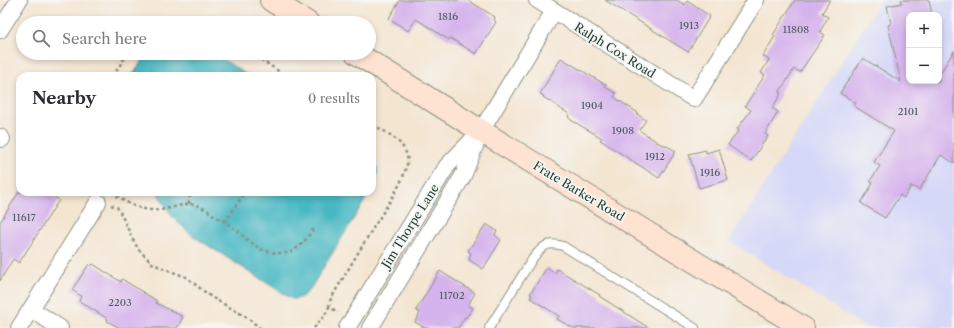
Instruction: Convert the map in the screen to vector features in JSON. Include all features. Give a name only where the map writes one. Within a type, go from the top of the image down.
[{"type":"street","points":[[0,30],[19,0]]},
{"type":"street","points":[[271,0],[297,16]]},
{"type":"street","name":"Ralph Cox Road","points":[[536,0],[694,99],[756,0]]},
{"type":"street","name":"Jim Thorpe Lane","points":[[370,328],[463,176],[481,131],[554,11]]},
{"type":"street","name":"Frate Barker Road","points":[[367,60],[803,328]]},
{"type":"street","name":"Jim Thorpe Lane","points":[[354,325],[447,166],[481,131]]},
{"type":"street","points":[[19,328],[30,309],[103,205]]},
{"type":"street","points":[[30,309],[60,328]]},
{"type":"lane","points":[[489,328],[539,250],[547,245],[555,244],[563,246],[694,328]]},
{"type":"path","points":[[116,72],[123,60]]},
{"type":"path","points":[[262,60],[280,72]]},
{"type":"path","points":[[314,328],[330,307],[330,301],[336,290],[406,172],[407,157],[399,142],[376,127]]},
{"type":"path","points":[[103,196],[102,197],[103,205],[112,205],[117,207],[139,250],[149,260],[160,267],[186,277],[211,297],[245,316],[260,328]]},
{"type":"path","points":[[117,196],[132,205],[154,210],[166,210],[189,204],[196,205],[225,222],[248,241],[258,247],[279,253],[290,252],[298,248],[315,227]]},
{"type":"path","points":[[189,204],[190,196]]},
{"type":"path","points":[[225,222],[242,196]]},
{"type":"path","points":[[330,307],[338,312]]},
{"type":"shaded area","points":[[881,0],[954,0],[954,328],[867,328],[729,241]]},
{"type":"water","points":[[142,60],[224,60],[243,72],[135,72]]},
{"type":"water","points":[[376,165],[377,169],[376,181]]},
{"type":"water","points":[[159,196],[368,196],[309,291],[303,296],[295,299],[292,299],[193,236],[172,216]]},
{"type":"building","points":[[400,0],[468,0],[495,17],[494,20],[496,22],[476,54],[452,39],[450,38],[449,40],[416,19],[408,31],[389,18]]},
{"type":"building","points":[[605,0],[677,0],[685,5],[687,1],[710,16],[688,52]]},
{"type":"building","points":[[795,0],[830,0],[822,13],[828,17],[820,32],[825,35],[800,72],[794,69],[779,93],[781,94],[772,108],[778,112],[765,134],[768,136],[751,161],[728,145],[739,130],[737,129],[751,110],[745,106],[765,75],[761,73],[769,60],[763,56],[775,36],[773,35]]},
{"type":"building","points":[[901,0],[929,0],[931,12],[906,12],[906,84],[942,84],[942,70],[954,51],[954,163],[941,155],[919,190],[911,186],[904,198],[900,195],[885,218],[861,203],[873,183],[870,181],[880,166],[874,162],[894,131],[854,106],[856,103],[840,93],[863,58],[901,82],[888,25],[891,24],[887,6],[902,3]]},
{"type":"building","points":[[561,58],[606,85],[605,87],[616,93],[614,97],[646,120],[639,130],[662,145],[663,144],[676,151],[659,178],[600,140],[602,138],[571,120],[568,117],[569,114],[540,94]]},
{"type":"building","points":[[719,149],[728,180],[699,188],[689,154],[706,150],[706,153]]},
{"type":"building","points":[[16,196],[53,196],[59,200],[19,263],[13,259],[0,281],[0,222]]},
{"type":"building","points":[[486,224],[497,231],[495,235],[501,240],[483,269],[469,260],[471,253],[468,251]]},
{"type":"building","points":[[89,264],[91,266],[93,264],[121,282],[122,279],[157,301],[156,303],[183,317],[177,328],[120,328],[107,321],[108,319],[79,301],[81,296],[72,290]]},
{"type":"building","points":[[547,267],[555,273],[557,269],[600,295],[599,296],[649,328],[573,328],[557,319],[559,316],[530,298],[532,295],[530,294]]},
{"type":"building","points":[[440,271],[475,293],[468,305],[473,308],[458,328],[425,328],[415,322],[420,313],[416,310]]}]
